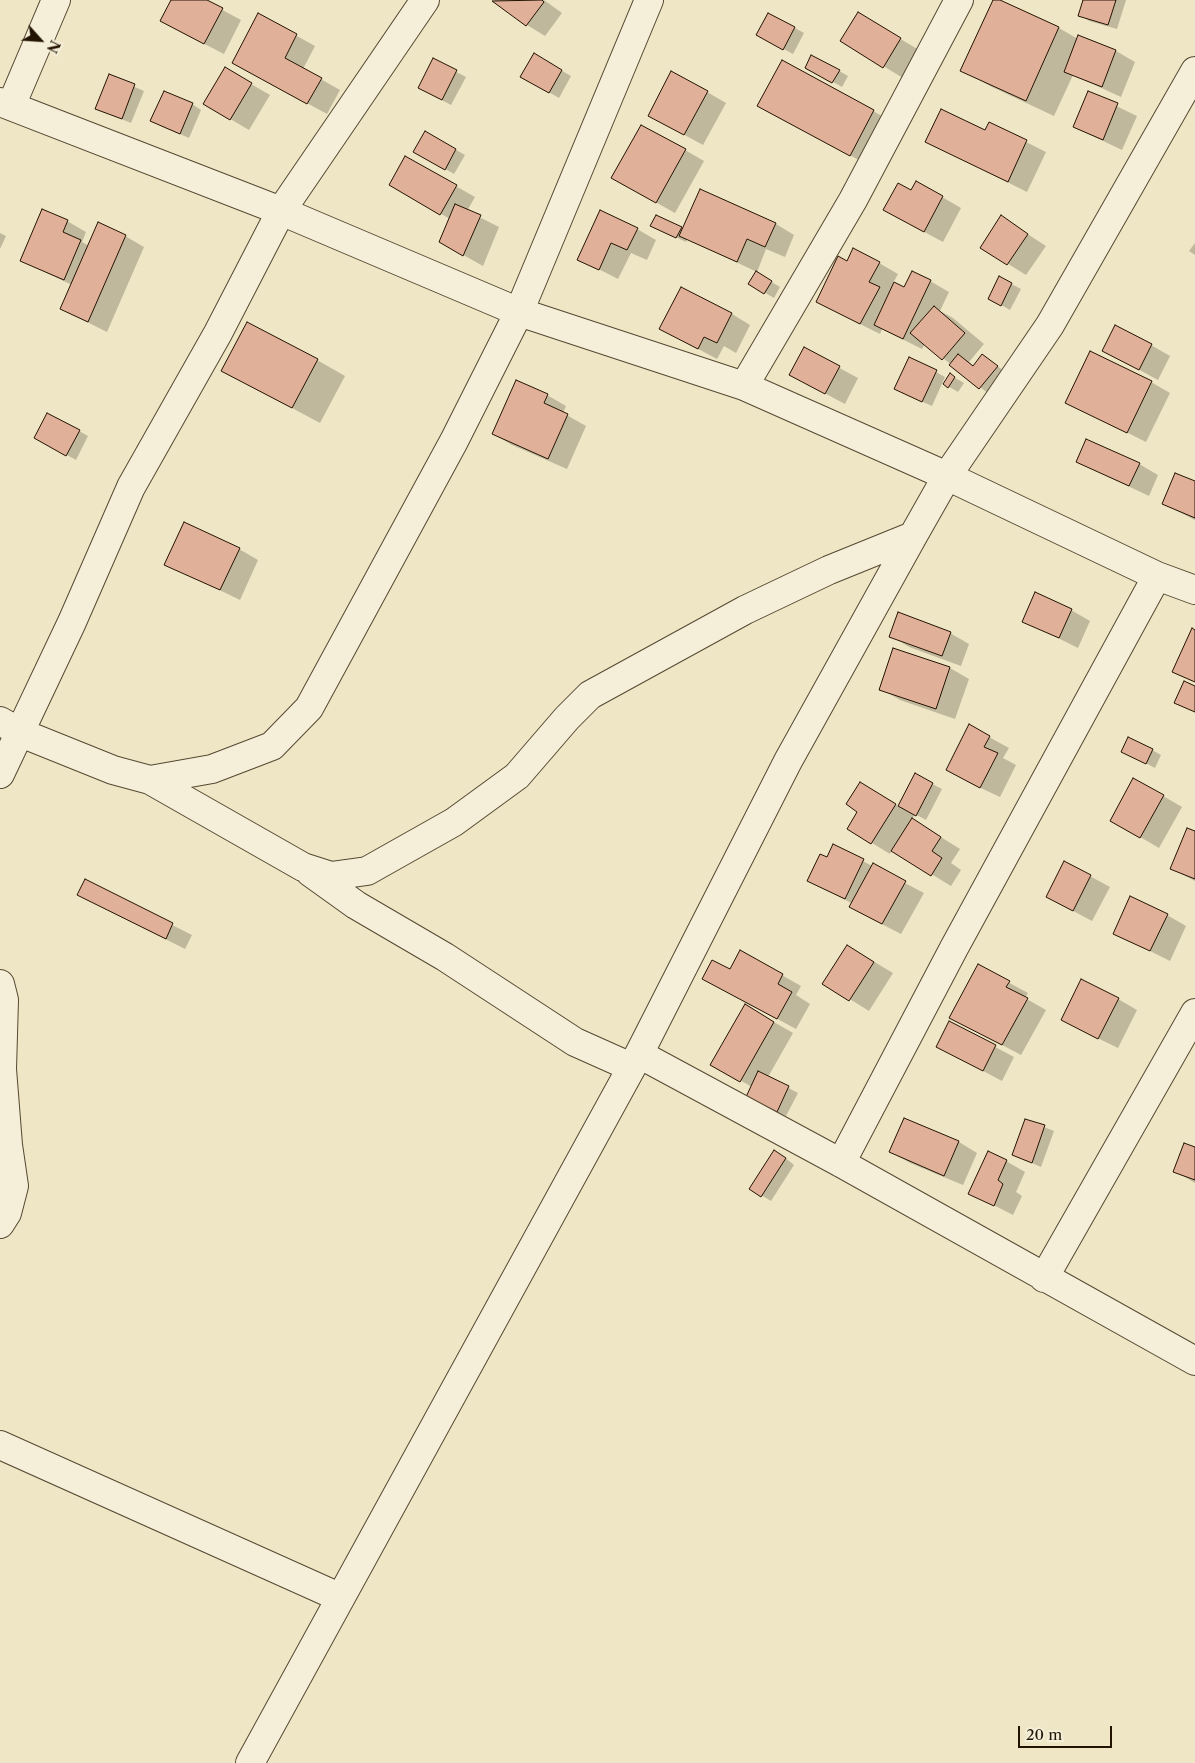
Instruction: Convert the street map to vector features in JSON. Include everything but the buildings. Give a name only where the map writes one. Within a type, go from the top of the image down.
[{"type":"street","points":[[56,0],[6,104],[281,210],[519,312],[744,386],[946,476],[1157,576],[1195,590]]},
{"type":"street","points":[[0,774],[11,727],[131,487],[218,333],[281,210],[425,0]]},
{"type":"street","points":[[150,780],[212,769],[272,746],[309,708],[454,441],[519,312],[649,0]]},
{"type":"street","points":[[744,386],[853,200],[959,0]]},
{"type":"street","points":[[250,1763],[339,1597],[635,1060],[788,761],[946,476],[1050,325],[1195,70]]},
{"type":"street","points":[[303,867],[331,876],[367,871],[402,853],[454,822],[517,776],[566,718],[590,695],[745,610],[829,570],[913,536]]},
{"type":"street","points":[[841,1163],[954,948],[1157,576]]},
{"type":"street","points":[[11,727],[113,770],[150,780],[303,867],[356,905],[445,958],[575,1042],[635,1060],[841,1163],[1195,1361]]},
{"type":"street","points":[[0,984],[4,1000],[2,1069],[8,1145],[14,1186],[7,1213],[0,1224]]},
{"type":"street","points":[[1044,1278],[1195,1013]]},
{"type":"street","points":[[0,1445],[339,1597]]}]
